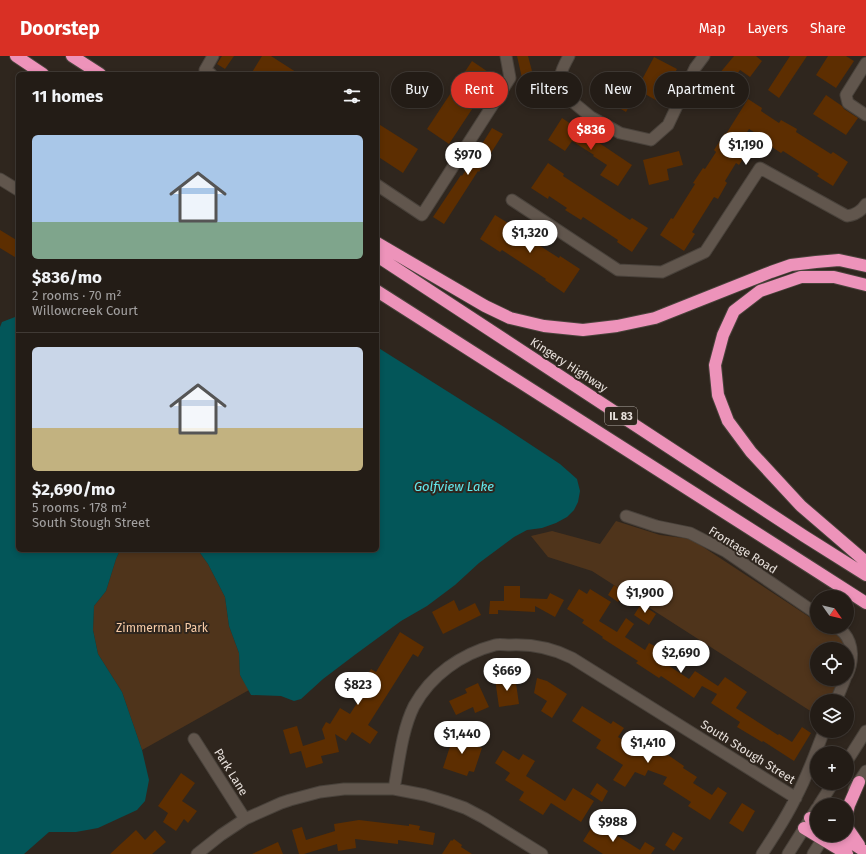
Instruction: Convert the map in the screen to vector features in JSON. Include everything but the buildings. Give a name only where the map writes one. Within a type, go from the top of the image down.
[{"type":"highway","points":[[16,56],[40,72]]},
{"type":"highway","points":[[72,56],[97,72]]},
{"type":"highway","points":[[379,244],[485,306],[510,318],[544,326],[583,330],[617,326],[655,318],[792,265],[839,260],[866,266]]},
{"type":"highway","name":"Kingery Highway","points":[[379,257],[791,528],[866,575]]},
{"type":"highway","points":[[866,285],[834,277],[801,277],[760,291],[734,311],[723,336],[715,365],[718,395],[728,421],[751,452],[801,506],[866,562]]},
{"type":"highway","name":"IL 83","points":[[379,292],[866,603]]},
{"type":"highway","points":[[852,798],[859,782]]},
{"type":"highway","points":[[854,839],[864,851]]},
{"type":"highway","points":[[831,842],[847,854]]},
{"type":"highway","points":[[850,842],[864,851]]},
{"type":"street","points":[[208,72],[213,56]]},
{"type":"street","points":[[379,186],[422,215],[510,78],[506,56]]},
{"type":"street","points":[[569,56],[562,70],[561,82],[563,94],[591,117],[620,133],[651,140],[668,125],[695,68],[704,56]]},
{"type":"street","points":[[866,63],[846,95],[848,103],[866,114]]},
{"type":"street","points":[[512,200],[618,270],[662,272],[705,252],[760,168],[847,216],[854,215],[863,209],[866,204]]},
{"type":"street","points":[[0,179],[16,189]]},
{"type":"street","name":"Frontage Road","points":[[626,516],[656,526],[690,533],[725,551],[810,609]]},
{"type":"street","name":"South Stough Street","points":[[394,789],[407,722],[423,692],[435,678],[448,666],[473,653],[496,645],[524,644],[556,650],[572,658],[796,798]]},
{"type":"street","points":[[854,750],[866,731]]},
{"type":"street","name":"Park Lane","points":[[194,738],[245,820]]},
{"type":"street","points":[[762,854],[796,798],[807,775],[821,738]]},
{"type":"street","points":[[849,798],[866,771]]},
{"type":"street","points":[[197,854],[221,835],[245,820],[281,803],[320,792],[344,789],[394,789],[425,795],[464,808],[484,818],[542,854]]},
{"type":"street","points":[[788,854],[810,822]]},
{"type":"street","points":[[813,854],[821,842]]},
{"type":"green space","points":[[616,521],[660,535],[691,539],[810,617],[810,634],[835,634],[841,638],[843,642],[810,642],[810,686],[836,686],[832,694],[810,694],[810,711],[592,571],[548,557],[531,536],[552,531],[600,544]]},
{"type":"green space","name":"Zimmerman Park","points":[[119,552],[199,552],[208,564],[225,597],[229,626],[239,653],[240,675],[249,690],[142,750],[122,692],[98,654],[93,630],[94,606],[106,591]]},
{"type":"water","points":[[16,308],[16,552],[119,552],[106,591],[94,606],[93,630],[98,654],[122,692],[142,750],[149,780],[145,801],[137,810],[98,828],[76,832],[49,832],[24,854],[0,854],[0,327],[2,322],[15,317]]},
{"type":"water","name":"Golfview Lake","points":[[379,348],[560,464],[577,479],[580,491],[578,502],[574,510],[567,517],[542,528],[527,530],[514,537],[479,563],[455,585],[427,606],[401,621],[323,679],[301,699],[294,701],[281,696],[251,695],[240,675],[239,653],[229,626],[225,597],[208,564],[199,552],[379,552]]}]
